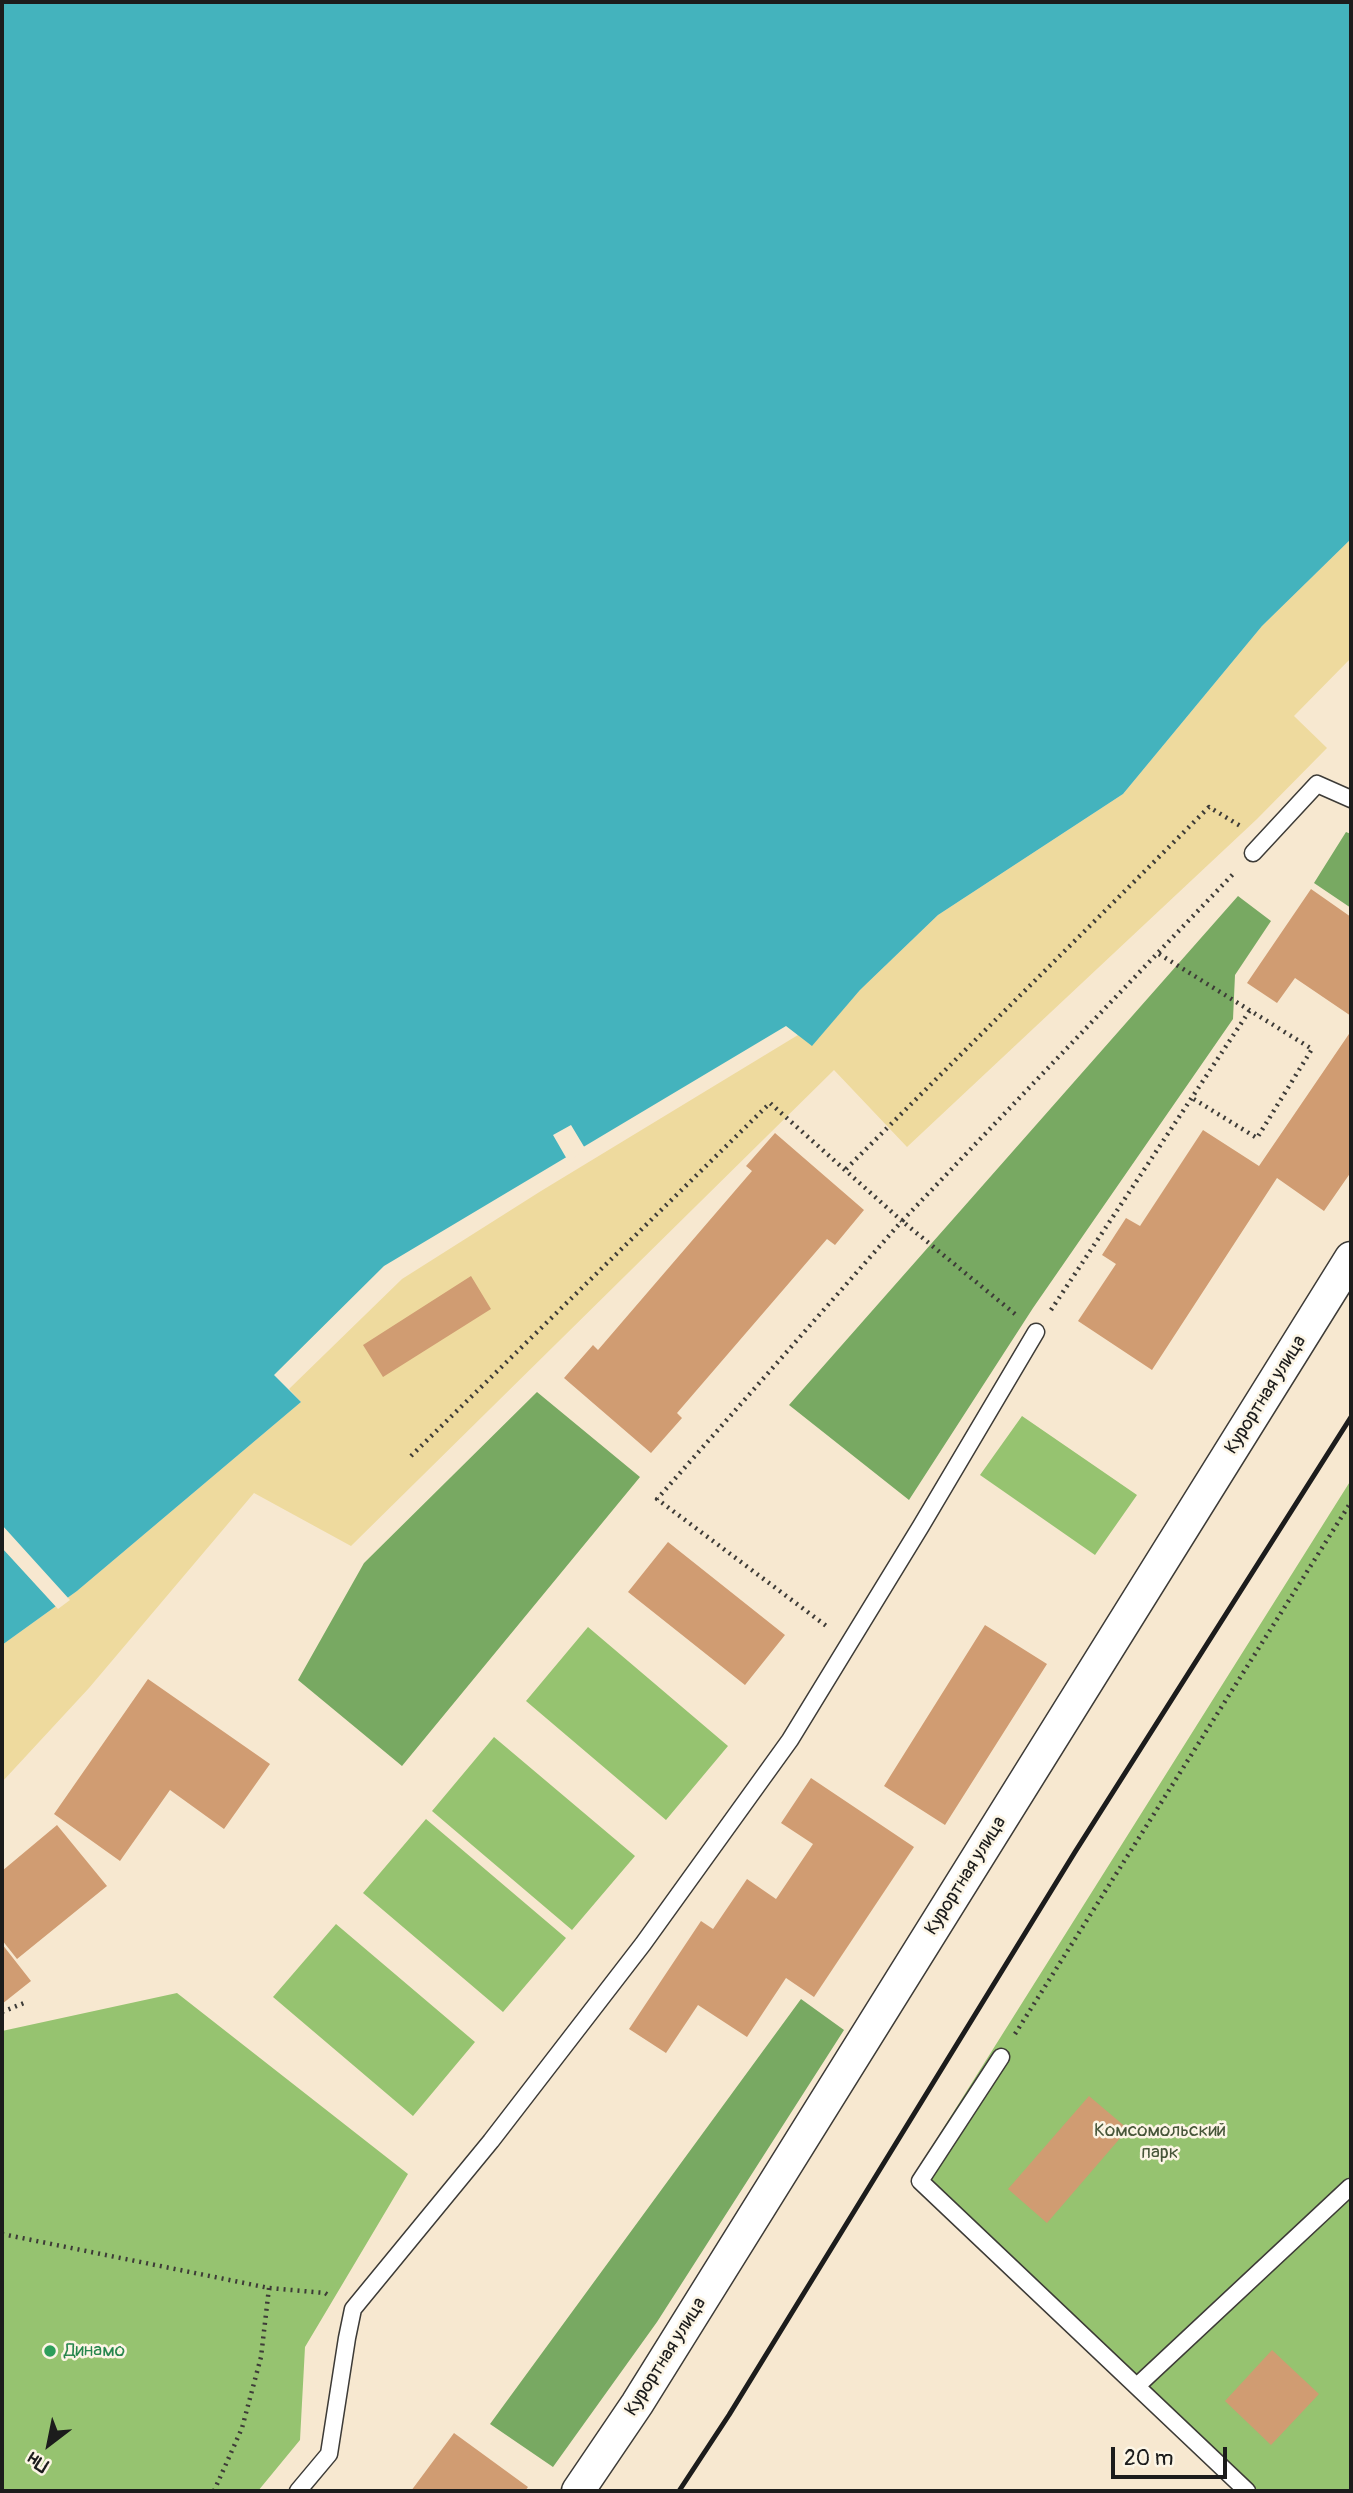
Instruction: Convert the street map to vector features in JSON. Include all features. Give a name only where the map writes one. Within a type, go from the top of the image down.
[{"type":"street","name":"Курортная улица","points":[[578,2491],[637,2404],[1351,1258]]},
{"type":"lane","points":[[1258,847],[1317,784],[1351,799]]},
{"type":"lane","points":[[298,2491],[329,2454],[353,2309],[491,2141],[643,1944],[790,1740],[1036,1332]]},
{"type":"lane","points":[[1002,2057],[920,2181],[1247,2491]]},
{"type":"lane","points":[[1136,2386],[1350,2187]]},
{"type":"path","points":[[846,1169],[1209,807],[1258,847],[902,1221],[657,1499],[849,1644]]},
{"type":"path","points":[[1159,954],[1312,1049],[1257,1138],[1192,1098]]},
{"type":"path","points":[[411,1457],[770,1103],[902,1221],[1036,1332],[1250,1010]]},
{"type":"path","points":[[1002,2057],[1351,1502]]},
{"type":"path","points":[[2,2012],[24,2003]]},
{"type":"path","points":[[2,2234],[269,2288],[325,2294],[353,2309]]},
{"type":"path","points":[[214,2491],[242,2428],[261,2357],[269,2288]]},
{"type":"green space","points":[[1346,832],[1351,834],[1351,908],[1314,883]]},
{"type":"green space","points":[[1238,896],[1271,921],[1235,975],[1233,1019],[1033,1308],[909,1500],[789,1405]]},
{"type":"green space","points":[[537,1392],[640,1477],[402,1766],[298,1680],[364,1563]]},
{"type":"green space","points":[[1022,1416],[1137,1495],[1095,1555],[980,1475]]},
{"type":"green space","name":"Комсомольский парк","points":[[1351,1480],[1351,2491],[1243,2491],[917,2170]]},
{"type":"green space","points":[[588,1627],[728,1746],[666,1820],[526,1701]]},
{"type":"green space","points":[[494,1737],[635,1856],[572,1930],[432,1811]]},
{"type":"green space","points":[[426,1819],[566,1938],[503,2012],[363,1893]]},
{"type":"green space","points":[[336,1924],[475,2042],[413,2116],[273,1997]]},
{"type":"green space","points":[[177,1993],[408,2174],[305,2347],[300,2440],[258,2491],[2,2491],[2,2031]]},
{"type":"green space","points":[[801,1999],[844,2030],[657,2322],[553,2467],[490,2424]]},
{"type":"sand","points":[[1351,539],[1351,658],[1294,716],[1327,748],[1257,819],[907,1147],[834,1070],[351,1546],[254,1493],[89,1688],[2,1782],[2,1645],[77,1591],[301,1402],[289,1389],[402,1279],[798,1035],[812,1045],[860,990],[938,915],[1123,794],[1262,626]]},
{"type":"water","points":[[2,2],[1351,2],[1351,539],[1262,626],[1123,794],[938,915],[860,990],[812,1046],[786,1026],[384,1266],[274,1375],[301,1402],[77,1591],[2,1645]]},
{"type":"pier","points":[[571,1125],[586,1150],[568,1161],[553,1135]]},
{"type":"pier","points":[[2,1525],[70,1600],[58,1609],[2,1548]]},
{"type":"building","points":[[1311,889],[1351,917],[1351,1016],[1295,978],[1277,1003],[1247,983]]},
{"type":"building","points":[[1351,1031],[1351,1172],[1324,1211],[1277,1178],[1152,1370],[1078,1321],[1116,1264],[1102,1255],[1126,1218],[1140,1226],[1203,1130],[1259,1166]]},
{"type":"building","points":[[775,1133],[864,1210],[835,1245],[827,1239],[677,1413],[682,1418],[651,1453],[564,1378],[593,1345],[598,1350],[752,1171],[746,1166]]},
{"type":"building","points":[[471,1276],[491,1309],[383,1377],[363,1345]]},
{"type":"building","points":[[668,1542],[785,1635],[745,1685],[628,1592]]},
{"type":"building","points":[[985,1625],[1047,1664],[945,1825],[884,1786]]},
{"type":"building","points":[[148,1679],[270,1764],[224,1829],[170,1790],[120,1861],[54,1814]]},
{"type":"building","points":[[811,1778],[914,1847],[814,1997],[786,1978],[747,2037],[698,2005],[666,2053],[629,2029],[701,1921],[713,1929],[747,1879],[776,1899],[813,1844],[781,1823]]},
{"type":"building","points":[[57,1825],[107,1886],[17,1959],[2,1940],[2,1871]]},
{"type":"building","points":[[2,1944],[31,1981],[2,2004]]},
{"type":"building","points":[[1089,2096],[1128,2129],[1047,2223],[1008,2189]]},
{"type":"building","points":[[1272,2350],[1319,2394],[1271,2445],[1225,2401]]},
{"type":"building","points":[[454,2433],[528,2487],[525,2491],[411,2491]]},
{"type":"railway","points":[[679,2491],[729,2415],[1075,1852],[1351,1417]]},
{"type":"place","name":"Динамо","points":[[50,2351]]}]
